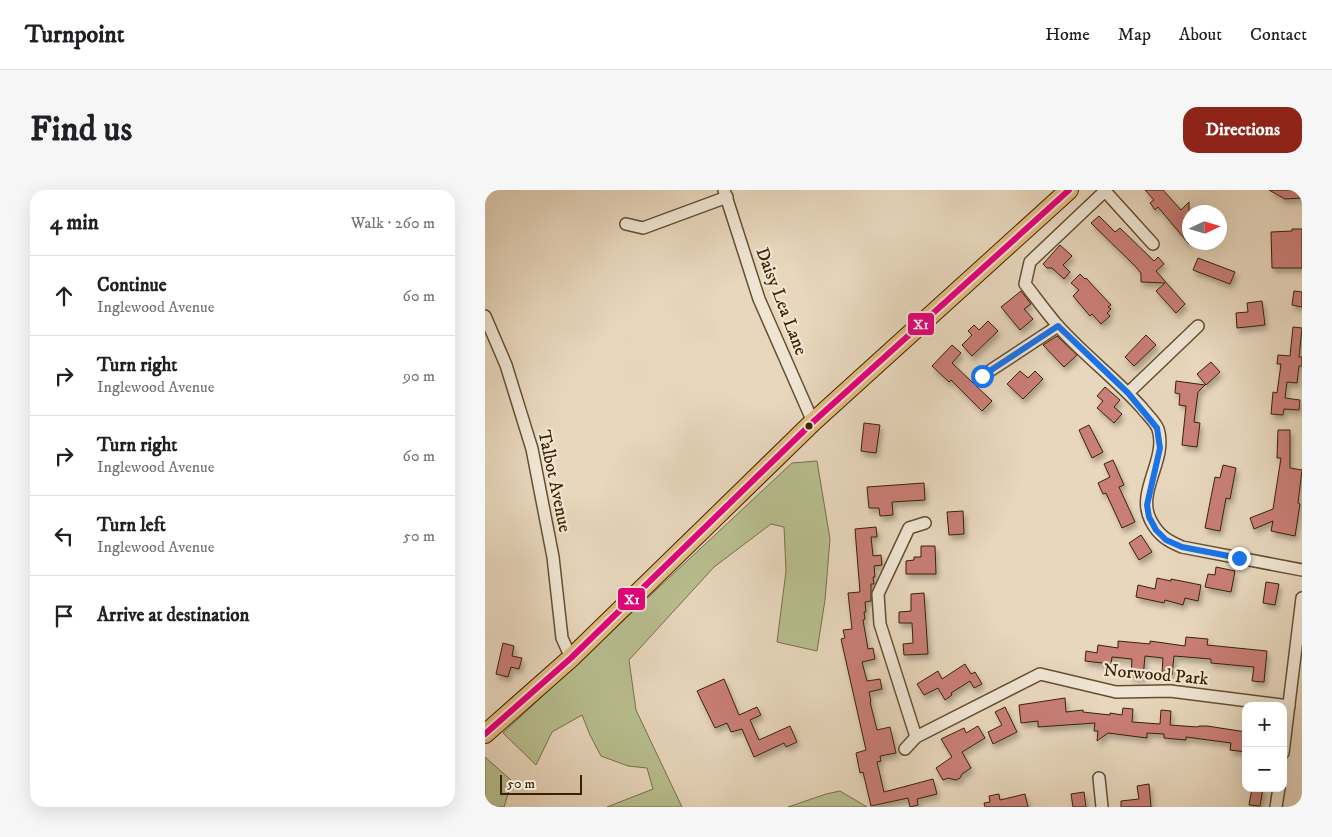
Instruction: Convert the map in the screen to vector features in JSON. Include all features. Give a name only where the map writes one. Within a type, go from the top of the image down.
[{"type":"highway","points":[[485,734],[571,658],[813,422],[1069,190]]},
{"type":"street","points":[[1153,244],[1105,191],[1030,262],[1025,284],[1058,326],[1128,393],[1157,428],[1160,448],[1147,505],[1149,517],[1156,530],[1166,540],[1182,547],[1302,570]]},
{"type":"street","name":"Daisy Lea Lane","points":[[726,194],[759,299],[813,422]]},
{"type":"street","points":[[626,224],[643,228],[726,194]]},
{"type":"street","name":"Talbot Avenue","points":[[485,316],[506,365],[532,450],[553,557],[562,638],[571,658]]},
{"type":"street","points":[[982,376],[1058,326]]},
{"type":"street","points":[[1128,393],[1198,326]]},
{"type":"street","points":[[916,737],[880,624],[878,594],[909,528],[925,523]]},
{"type":"street","points":[[1284,747],[1302,598]]},
{"type":"street","name":"Norwood Park","points":[[905,749],[916,737],[1040,674],[1116,692],[1170,691],[1289,706]]},
{"type":"street","points":[[1099,778],[1102,807]]},
{"type":"street","points":[[1276,807],[1278,792]]},
{"type":"green space","points":[[817,461],[830,539],[825,600],[817,651],[777,642],[786,571],[784,527],[771,524],[714,567],[629,660],[636,710],[682,807],[607,807],[653,789],[647,768],[628,766],[601,756],[582,715],[552,732],[536,765],[503,733],[792,463]]},
{"type":"green space","points":[[485,757],[512,781],[504,807],[485,807]]},
{"type":"green space","points":[[840,791],[867,807],[788,807],[826,794]]},
{"type":"building","points":[[1145,190],[1163,190],[1182,209],[1182,236],[1158,207],[1155,210],[1150,203],[1154,200]]},
{"type":"building","points":[[1269,190],[1302,190],[1302,198],[1285,199]]},
{"type":"building","points":[[1099,216],[1115,232],[1120,228],[1154,261],[1158,257],[1164,264],[1156,271],[1185,304],[1176,313],[1156,291],[1165,283],[1141,282],[1141,273],[1091,223]]},
{"type":"building","points":[[1292,229],[1302,229],[1302,268],[1272,268],[1271,232],[1292,231]]},
{"type":"building","points":[[1060,245],[1072,256],[1063,265],[1070,272],[1064,279],[1052,268],[1047,268],[1043,264]]},
{"type":"building","points":[[1198,258],[1235,272],[1230,284],[1193,270]]},
{"type":"building","points":[[1080,274],[1111,305],[1108,307],[1111,309],[1107,313],[1110,316],[1101,324],[1092,314],[1090,316],[1073,296],[1079,290],[1071,283]]},
{"type":"building","points":[[1021,291],[1031,304],[1024,309],[1033,319],[1020,330],[1001,307]]},
{"type":"building","points":[[1294,291],[1302,292],[1302,307],[1292,305]]},
{"type":"building","points":[[1262,301],[1265,325],[1237,328],[1236,313],[1248,312],[1247,303]]},
{"type":"building","points":[[988,321],[998,331],[972,356],[962,345],[972,335],[968,331],[974,325],[979,330]]},
{"type":"building","points":[[1293,327],[1302,328],[1299,357],[1302,357],[1302,366],[1299,366],[1297,383],[1287,382],[1285,398],[1300,400],[1299,410],[1284,409],[1283,415],[1271,414],[1273,392],[1277,393],[1281,364],[1277,364],[1278,355],[1290,356]]},
{"type":"building","points":[[1146,335],[1156,345],[1134,366],[1125,357]]},
{"type":"building","points":[[1057,336],[1077,355],[1064,367],[1043,345]]},
{"type":"building","points":[[952,345],[961,353],[952,363],[992,401],[982,411],[951,380],[949,382],[932,366]]},
{"type":"building","points":[[1211,362],[1220,372],[1206,385],[1197,374]]},
{"type":"building","points":[[1020,371],[1028,378],[1035,371],[1043,379],[1023,399],[1007,384]]},
{"type":"building","points":[[1176,381],[1205,385],[1198,392],[1194,422],[1200,423],[1197,447],[1182,445],[1186,406],[1179,405],[1180,394],[1175,393]]},
{"type":"building","points":[[1105,387],[1120,400],[1114,407],[1122,414],[1114,423],[1097,408],[1103,401],[1097,396]]},
{"type":"building","points":[[864,423],[880,425],[876,453],[861,451]]},
{"type":"building","points":[[1089,425],[1103,452],[1092,458],[1079,430]]},
{"type":"building","points":[[1278,430],[1290,430],[1290,468],[1302,470],[1298,503],[1300,504],[1295,536],[1271,531],[1273,521],[1254,529],[1250,518],[1273,509],[1281,458],[1277,458]]},
{"type":"building","points":[[1113,460],[1124,485],[1119,487],[1135,522],[1122,528],[1106,493],[1103,494],[1098,483],[1110,477],[1104,464]]},
{"type":"building","points":[[1223,465],[1236,468],[1230,499],[1226,498],[1220,531],[1205,528],[1215,477],[1220,478]]},
{"type":"building","points":[[924,483],[925,500],[892,502],[893,515],[880,516],[879,508],[869,508],[867,487]]},
{"type":"building","points":[[963,511],[964,534],[949,535],[947,512]]},
{"type":"building","points":[[876,527],[877,537],[871,537],[873,556],[881,555],[882,565],[874,566],[875,577],[873,577],[874,584],[871,584],[871,601],[865,602],[866,612],[864,612],[865,619],[863,620],[868,649],[873,648],[875,659],[862,662],[867,681],[880,679],[882,689],[869,692],[870,702],[877,730],[890,727],[896,753],[880,756],[881,761],[877,762],[884,792],[933,779],[937,794],[917,799],[918,805],[910,807],[908,798],[871,806],[863,772],[860,773],[856,753],[866,750],[841,639],[845,638],[843,630],[852,629],[848,593],[860,592],[855,529]]},
{"type":"building","points":[[1141,535],[1152,552],[1139,560],[1129,543]]},
{"type":"building","points":[[921,546],[935,546],[936,574],[906,574],[906,561],[914,560],[914,557],[921,557]]},
{"type":"building","points":[[1216,567],[1235,571],[1231,592],[1205,587],[1208,574],[1215,575]]},
{"type":"building","points":[[1157,578],[1201,585],[1198,601],[1185,598],[1183,605],[1165,600],[1164,603],[1136,597],[1138,585],[1155,589]]},
{"type":"building","points":[[1266,582],[1279,584],[1275,605],[1263,603]]},
{"type":"building","points":[[924,593],[928,654],[904,655],[903,644],[913,643],[912,623],[899,623],[899,612],[911,611],[911,594]]},
{"type":"building","points":[[1186,637],[1208,639],[1207,645],[1267,651],[1264,682],[1252,681],[1254,667],[1211,663],[1211,659],[1174,656],[1172,675],[1162,673],[1163,658],[1145,656],[1143,678],[1131,677],[1132,659],[1112,657],[1111,664],[1085,661],[1086,651],[1097,653],[1098,645],[1118,648],[1118,641],[1150,644],[1150,641],[1185,646]]},
{"type":"building","points":[[503,643],[514,646],[512,656],[522,658],[519,669],[511,667],[508,677],[496,674]]},
{"type":"building","points":[[965,664],[971,674],[975,672],[982,684],[974,688],[970,681],[951,693],[952,695],[945,700],[938,688],[924,695],[917,684],[938,671],[942,679]]},
{"type":"building","points":[[724,679],[739,715],[757,707],[761,715],[750,720],[759,740],[790,726],[797,742],[786,747],[784,743],[754,757],[742,729],[731,732],[727,723],[715,728],[697,691]]},
{"type":"building","points":[[1065,698],[1066,712],[1083,710],[1083,712],[1122,715],[1123,708],[1133,709],[1132,722],[1160,724],[1161,710],[1171,711],[1170,725],[1207,726],[1242,731],[1242,752],[1230,750],[1231,743],[1186,737],[1186,740],[1164,738],[1164,734],[1147,733],[1147,738],[1108,733],[1097,741],[1098,731],[1094,731],[1095,723],[1038,727],[1038,721],[1021,723],[1019,705]]},
{"type":"building","points":[[1005,707],[1017,732],[993,744],[988,732],[1002,725],[995,712]]},
{"type":"building","points":[[978,726],[985,738],[962,752],[971,768],[956,780],[948,778],[943,780],[936,768],[952,757],[941,739],[964,728],[966,733]]},
{"type":"building","points":[[1149,784],[1151,807],[1121,807],[1121,801],[1139,799],[1137,786]]},
{"type":"building","points":[[1084,792],[1086,807],[1073,807],[1071,794]]},
{"type":"building","points":[[1251,792],[1262,792],[1260,806],[1249,805]]},
{"type":"building","points":[[999,794],[1000,800],[1025,794],[1028,807],[985,807],[984,803],[990,802],[989,796]]},
{"type":"transit line","name":"X1","points":[[485,734],[571,658],[813,422],[1069,190]]},
{"type":"route","points":[[982,376],[1058,326],[1128,393],[1157,428],[1160,448],[1147,505],[1149,517],[1156,530],[1166,540],[1182,547],[1239,558]]}]
